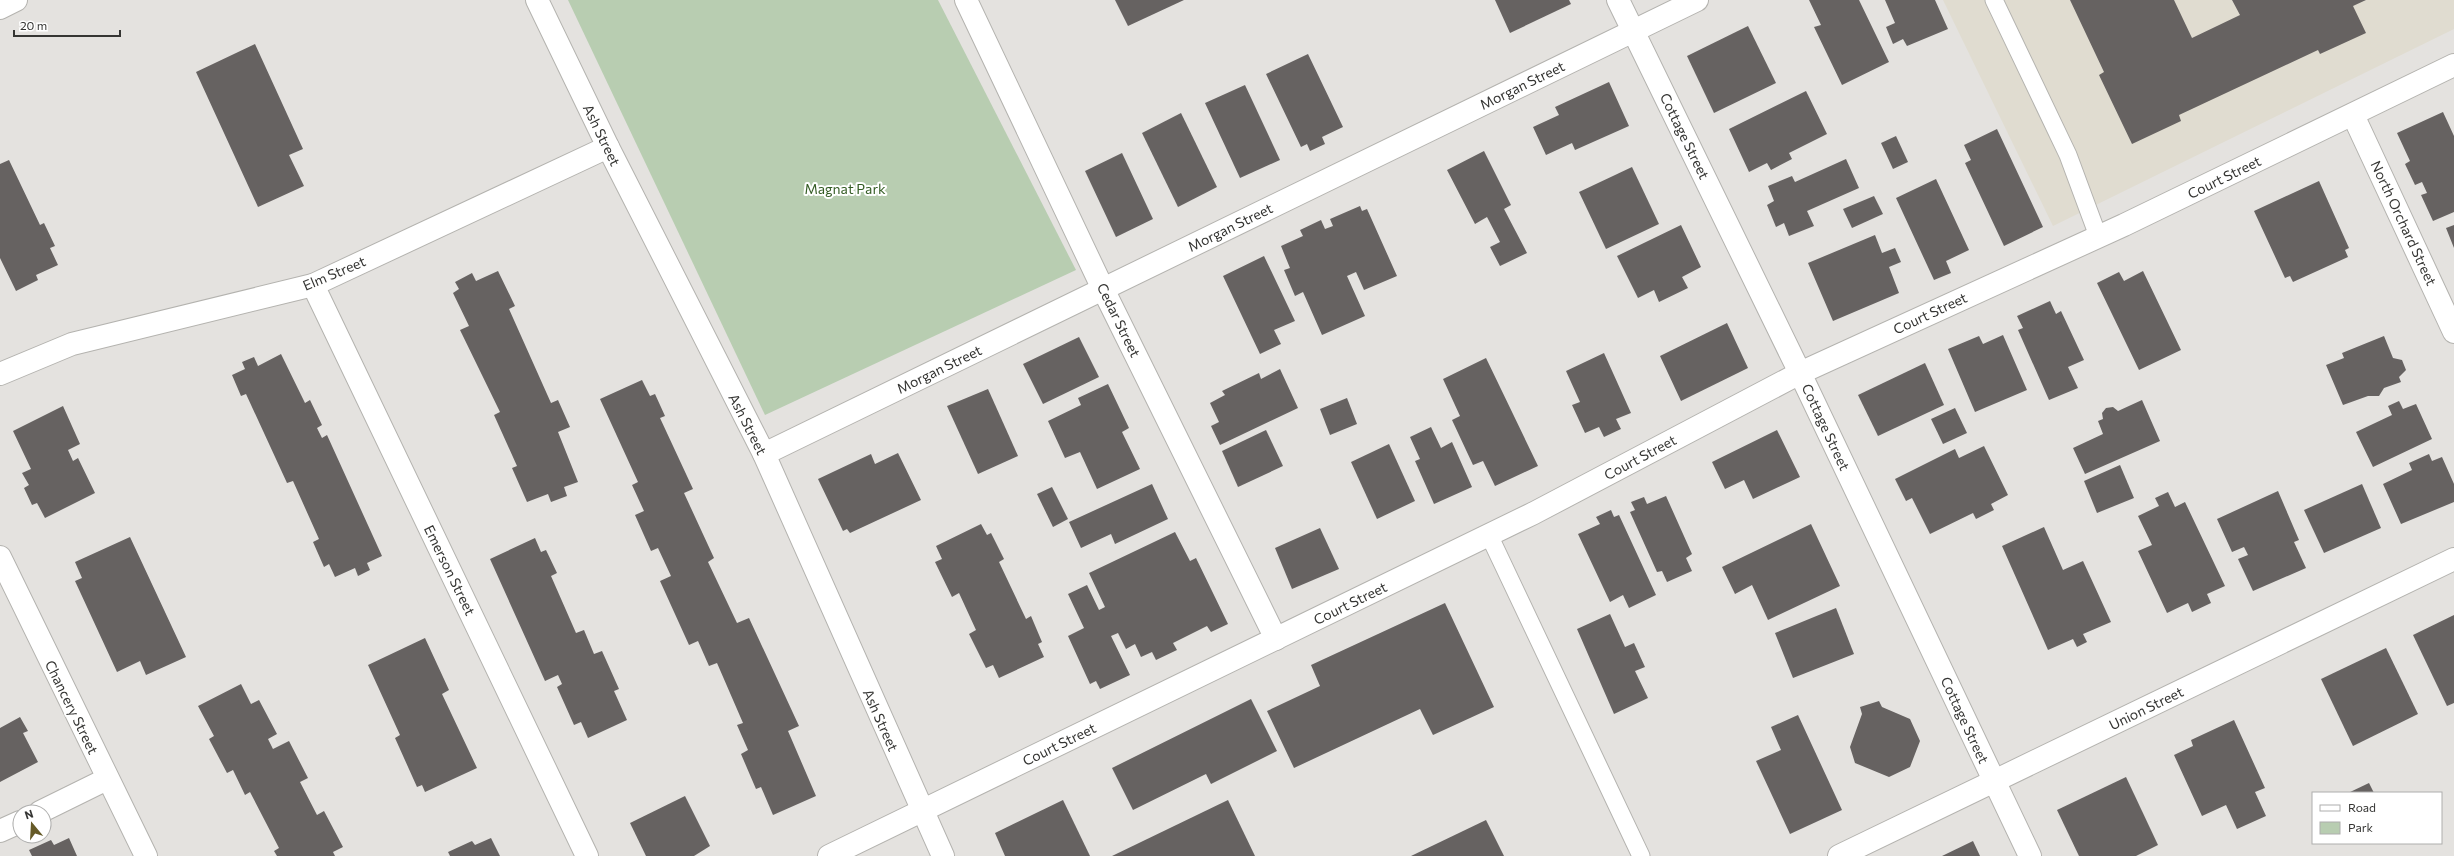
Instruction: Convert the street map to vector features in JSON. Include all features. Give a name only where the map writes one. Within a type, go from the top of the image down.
[{"type":"street","points":[[0,8],[16,0]]},
{"type":"street","name":"Ash Street","points":[[537,0],[608,147],[764,454],[921,811],[943,856]]},
{"type":"street","name":"Cedar Street","points":[[966,0],[1103,289],[1276,639]]},
{"type":"street","name":"Cottage Street","points":[[1618,0],[1800,372],[1993,781],[2030,856]]},
{"type":"street","name":"Morgan Street","points":[[764,454],[1697,0]]},
{"type":"street","name":"Court Street","points":[[829,856],[1489,535],[1800,372],[2098,236],[2353,115],[2454,65]]},
{"type":"street","name":"North Orchard Street","points":[[2353,115],[2454,332]]},
{"type":"street","name":"Elm Street","points":[[0,374],[72,344],[313,284],[608,147]]},
{"type":"street","name":"Emerson Street","points":[[313,284],[587,856]]},
{"type":"street","name":"Chancery Street","points":[[0,557],[107,779],[146,856]]},
{"type":"street","name":"Union Street","points":[[1839,856],[2454,559]]},
{"type":"street","points":[[52,806],[107,779]]},
{"type":"street","points":[[0,832],[12,826]]},
{"type":"lane","points":[[1994,0],[2068,156],[2098,236]]},
{"type":"lane","points":[[1489,535],[1641,856]]},
{"type":"shaded area","points":[[1943,0],[2454,0],[2454,29],[2053,226]]},
{"type":"green space","name":"Magnat Park","points":[[568,0],[938,0],[1076,270],[765,415]]},
{"type":"building","points":[[1115,0],[1184,0],[1128,26]]},
{"type":"building","points":[[1495,0],[1569,0],[1571,4],[1510,33]]},
{"type":"building","points":[[1809,0],[1859,0],[1889,62],[1842,85],[1814,27],[1821,25]]},
{"type":"building","points":[[1885,0],[1935,0],[1948,29],[1907,46],[1903,39],[1893,44],[1886,27],[1895,23]]},
{"type":"building","points":[[2070,0],[2174,0],[2192,38],[2240,15],[2232,0],[2366,0],[2353,6],[2366,33],[2320,54],[2318,50],[2179,115],[2181,121],[2132,144],[2099,75],[2104,72]]},
{"type":"building","points":[[1748,26],[1776,83],[1714,113],[1687,56]]},
{"type":"building","points":[[255,44],[303,149],[289,155],[304,186],[258,207],[196,72]]},
{"type":"building","points":[[1308,54],[1343,127],[1322,137],[1325,144],[1310,151],[1307,144],[1301,147],[1266,74]]},
{"type":"building","points":[[1609,82],[1629,126],[1575,150],[1572,143],[1546,155],[1533,127],[1559,115],[1555,107]]},
{"type":"building","points":[[1245,85],[1280,160],[1240,178],[1205,103]]},
{"type":"building","points":[[1806,91],[1827,134],[1789,153],[1792,159],[1771,170],[1767,163],[1749,172],[1729,129]]},
{"type":"building","points":[[2443,112],[2454,136],[2454,212],[2433,221],[2421,195],[2427,193],[2422,182],[2415,185],[2405,164],[2410,161],[2397,133]]},
{"type":"building","points":[[1181,113],[1217,187],[1178,207],[1142,133]]},
{"type":"building","points":[[1997,129],[2043,227],[2004,246],[1965,163],[1971,160],[1964,145]]},
{"type":"building","points":[[1896,136],[1908,162],[1893,169],[1881,143]]},
{"type":"building","points":[[1484,151],[1511,205],[1504,209],[1527,253],[1500,266],[1490,247],[1500,242],[1487,217],[1475,224],[1447,170]]},
{"type":"building","points":[[1122,153],[1153,219],[1116,237],[1085,171]]},
{"type":"building","points":[[1846,159],[1859,188],[1807,211],[1814,226],[1789,236],[1784,223],[1776,227],[1767,205],[1774,201],[1768,186],[1792,176],[1795,182]]},
{"type":"building","points":[[9,160],[40,225],[44,223],[55,246],[50,248],[58,265],[36,275],[38,280],[16,291],[0,258],[0,164]]},
{"type":"building","points":[[1632,167],[1659,224],[1606,249],[1579,192]]},
{"type":"building","points":[[1936,179],[1969,250],[1946,261],[1951,273],[1934,280],[1896,198]]},
{"type":"building","points":[[2319,181],[2349,248],[2345,250],[2348,257],[2293,282],[2290,276],[2285,278],[2254,211]]},
{"type":"building","points":[[1874,196],[1883,214],[1852,228],[1843,209]]},
{"type":"building","points":[[1360,206],[1362,211],[1367,209],[1397,276],[1364,290],[1356,272],[1347,276],[1365,316],[1322,335],[1303,292],[1295,296],[1284,270],[1290,268],[1281,246],[1303,236],[1300,230],[1321,220],[1325,229],[1333,226],[1330,219]]},
{"type":"building","points":[[1681,225],[1701,267],[1682,277],[1688,288],[1659,302],[1654,290],[1638,298],[1617,256]]},
{"type":"building","points":[[2454,225],[2454,248],[2446,228]]},
{"type":"building","points":[[1875,235],[1882,253],[1895,248],[1901,262],[1889,267],[1899,293],[1833,321],[1808,263]]},
{"type":"building","points":[[1264,256],[1295,321],[1274,330],[1281,344],[1260,354],[1223,276]]},
{"type":"building","points":[[498,271],[515,306],[509,309],[551,403],[558,400],[570,427],[558,432],[578,482],[564,487],[567,496],[551,502],[548,494],[527,502],[512,468],[517,466],[494,415],[500,412],[460,330],[469,326],[453,293],[459,289],[455,282],[472,273],[476,281]]},
{"type":"building","points":[[2143,271],[2181,350],[2139,370],[2097,283],[2119,272],[2124,281]]},
{"type":"building","points":[[2050,301],[2056,314],[2061,311],[2084,360],[2068,367],[2078,388],[2049,400],[2018,330],[2023,328],[2017,316]]},
{"type":"building","points":[[1727,323],[1748,368],[1681,401],[1660,356]]},
{"type":"building","points":[[2003,335],[2027,390],[1975,412],[1948,349],[1979,336],[1983,344]]},
{"type":"building","points":[[2384,336],[2393,358],[2402,360],[2406,370],[2399,377],[2401,382],[2384,388],[2379,396],[2368,396],[2343,405],[2326,365],[2344,358],[2342,353]]},
{"type":"building","points":[[1079,337],[1099,377],[1043,404],[1023,364]]},
{"type":"building","points":[[1604,353],[1631,413],[1616,419],[1621,429],[1604,437],[1599,427],[1585,433],[1572,405],[1580,402],[1566,371]]},
{"type":"building","points":[[281,354],[305,403],[310,400],[322,425],[317,428],[322,438],[327,435],[382,556],[367,563],[370,570],[358,576],[355,568],[335,577],[329,564],[324,567],[313,542],[319,539],[293,481],[287,483],[246,394],[241,396],[232,375],[245,369],[242,362],[254,357],[258,366]]},
{"type":"building","points":[[1486,358],[1538,466],[1495,486],[1483,461],[1473,465],[1452,420],[1460,416],[1443,379]]},
{"type":"building","points":[[1925,363],[1944,405],[1878,436],[1858,395]]},
{"type":"building","points":[[1280,369],[1298,408],[1220,445],[1211,426],[1219,422],[1210,403],[1225,395],[1222,391],[1259,373],[1261,379]]},
{"type":"building","points":[[642,380],[650,396],[655,394],[665,416],[660,418],[693,489],[684,493],[714,558],[708,562],[737,623],[749,618],[799,726],[788,731],[816,796],[773,815],[761,787],[756,789],[741,754],[748,750],[737,725],[743,723],[717,663],[709,666],[698,641],[689,645],[660,581],[671,576],[658,548],[651,551],[635,515],[644,511],[632,485],[638,482],[600,399]]},
{"type":"building","points":[[1108,384],[1129,428],[1122,432],[1140,469],[1097,489],[1080,452],[1065,458],[1048,421],[1081,405],[1078,398]]},
{"type":"building","points":[[988,389],[1018,456],[978,474],[947,406]]},
{"type":"building","points":[[1347,398],[1357,424],[1330,435],[1320,409]]},
{"type":"building","points":[[2142,400],[2160,441],[2085,474],[2073,448],[2103,434],[2098,421],[2103,419],[2102,413],[2106,408],[2113,407],[2118,411]]},
{"type":"building","points":[[2399,401],[2403,409],[2416,404],[2432,439],[2373,467],[2356,432],[2392,415],[2388,406]]},
{"type":"building","points":[[63,406],[80,444],[68,450],[73,461],[78,458],[95,493],[45,518],[37,503],[32,505],[24,488],[29,485],[22,473],[31,469],[13,431]]},
{"type":"building","points":[[1955,408],[1967,433],[1943,444],[1931,419]]},
{"type":"building","points":[[1431,427],[1441,448],[1452,442],[1472,487],[1434,504],[1415,461],[1420,459],[1410,437]]},
{"type":"building","points":[[1266,430],[1283,466],[1238,487],[1222,451]]},
{"type":"building","points":[[1777,430],[1800,477],[1753,499],[1744,480],[1725,489],[1712,462]]},
{"type":"building","points":[[1389,444],[1415,501],[1377,519],[1351,462]]},
{"type":"building","points":[[1984,446],[2008,495],[1991,504],[1994,510],[1976,519],[1973,513],[1930,534],[1912,498],[1906,501],[1895,479],[1955,449],[1959,458]]},
{"type":"building","points":[[898,453],[921,500],[850,533],[847,529],[843,531],[818,479],[871,454],[875,464]]},
{"type":"building","points":[[2429,454],[2432,461],[2442,457],[2454,484],[2454,502],[2401,524],[2383,484],[2412,470],[2409,463]]},
{"type":"building","points":[[2120,465],[2134,498],[2097,513],[2084,481]]},
{"type":"building","points":[[1152,484],[1168,519],[1115,544],[1111,534],[1081,548],[1069,522]]},
{"type":"building","points":[[2362,484],[2381,528],[2324,553],[2304,510]]},
{"type":"building","points":[[1052,487],[1068,519],[1053,527],[1037,494]]},
{"type":"building","points":[[2278,491],[2299,540],[2294,542],[2306,568],[2253,591],[2238,559],[2248,555],[2244,547],[2232,552],[2217,519]]},
{"type":"building","points":[[2168,492],[2175,507],[2185,502],[2225,586],[2207,594],[2211,603],[2192,612],[2188,603],[2167,613],[2138,551],[2152,545],[2138,516],[2159,506],[2155,498]]},
{"type":"building","points":[[1666,496],[1692,554],[1686,558],[1692,571],[1667,582],[1662,571],[1657,572],[1630,512],[1635,510],[1631,502],[1644,497],[1647,504]]},
{"type":"building","points":[[1611,510],[1614,517],[1619,515],[1656,595],[1629,608],[1623,595],[1610,602],[1578,534],[1600,524],[1596,517]]},
{"type":"building","points":[[981,524],[987,535],[991,533],[1004,559],[999,562],[1026,619],[1031,616],[1042,642],[1038,644],[1044,657],[999,678],[993,665],[986,668],[969,634],[976,630],[959,593],[952,597],[935,562],[942,559],[936,546]]},
{"type":"building","points":[[1811,524],[1840,586],[1768,620],[1752,585],[1735,594],[1722,567]]},
{"type":"building","points":[[2044,527],[2063,570],[2083,561],[2111,622],[2083,634],[2087,642],[2077,647],[2073,639],[2048,650],[2002,546]]},
{"type":"building","points":[[1320,528],[1339,569],[1292,589],[1275,548]]},
{"type":"building","points":[[1175,532],[1190,561],[1196,558],[1228,624],[1211,632],[1207,626],[1173,643],[1177,650],[1156,660],[1152,652],[1141,657],[1135,644],[1126,649],[1118,633],[1111,636],[1130,675],[1100,689],[1096,681],[1090,684],[1068,636],[1084,628],[1068,594],[1087,585],[1099,610],[1105,607],[1089,573]]},
{"type":"building","points":[[130,537],[186,657],[146,675],[140,661],[117,672],[75,581],[82,578],[75,562]]},
{"type":"building","points":[[535,538],[541,552],[546,550],[557,573],[551,576],[576,633],[584,630],[594,654],[602,651],[619,689],[614,691],[627,720],[588,738],[581,722],[574,725],[557,687],[562,684],[558,675],[545,681],[490,559]]},
{"type":"building","points":[[1445,603],[1494,707],[1433,735],[1420,709],[1294,768],[1267,711],[1320,686],[1311,665]]},
{"type":"building","points":[[1836,608],[1854,654],[1793,678],[1775,633]]},
{"type":"building","points":[[1610,614],[1625,647],[1634,643],[1645,667],[1635,671],[1648,698],[1614,714],[1577,629]]},
{"type":"building","points":[[2454,615],[2454,703],[2447,706],[2413,635]]},
{"type":"building","points":[[425,638],[449,690],[442,694],[477,768],[425,792],[422,785],[417,787],[395,738],[400,735],[368,665]]},
{"type":"building","points":[[2386,648],[2418,714],[2353,746],[2321,679]]},
{"type":"building","points":[[241,684],[251,704],[259,700],[277,734],[268,739],[273,749],[289,741],[308,778],[300,782],[317,815],[324,811],[343,847],[333,852],[335,856],[277,856],[274,851],[279,848],[250,792],[245,795],[233,770],[227,773],[209,739],[214,736],[198,706]]},
{"type":"building","points":[[1251,699],[1277,751],[1211,784],[1206,774],[1133,810],[1112,768]]},
{"type":"building","points":[[1879,701],[1882,707],[1910,719],[1920,741],[1910,767],[1889,777],[1855,763],[1850,747],[1862,714],[1860,707]]},
{"type":"building","points":[[1798,715],[1842,810],[1790,834],[1756,761],[1781,750],[1771,727]]},
{"type":"building","points":[[20,717],[28,731],[23,733],[38,762],[0,782],[0,728]]},
{"type":"building","points":[[2234,720],[2265,788],[2255,792],[2266,816],[2237,829],[2226,805],[2202,816],[2174,755],[2193,746],[2191,740]]},
{"type":"building","points":[[2126,777],[2158,845],[2136,856],[2079,856],[2057,810]]},
{"type":"building","points":[[2369,783],[2374,792],[2350,792]]},
{"type":"building","points":[[685,796],[710,846],[694,856],[646,856],[630,823]]},
{"type":"building","points":[[1063,800],[1090,856],[1005,856],[995,833]]},
{"type":"building","points":[[1228,800],[1255,856],[1112,856]]},
{"type":"building","points":[[1486,820],[1504,856],[1411,856]]},
{"type":"building","points":[[69,838],[77,856],[32,856],[29,850],[42,844],[52,844],[52,842],[54,845]]},
{"type":"building","points":[[491,838],[500,856],[450,856],[448,852],[472,841],[475,845]]},
{"type":"building","points":[[1973,841],[1980,856],[1942,856]]}]
